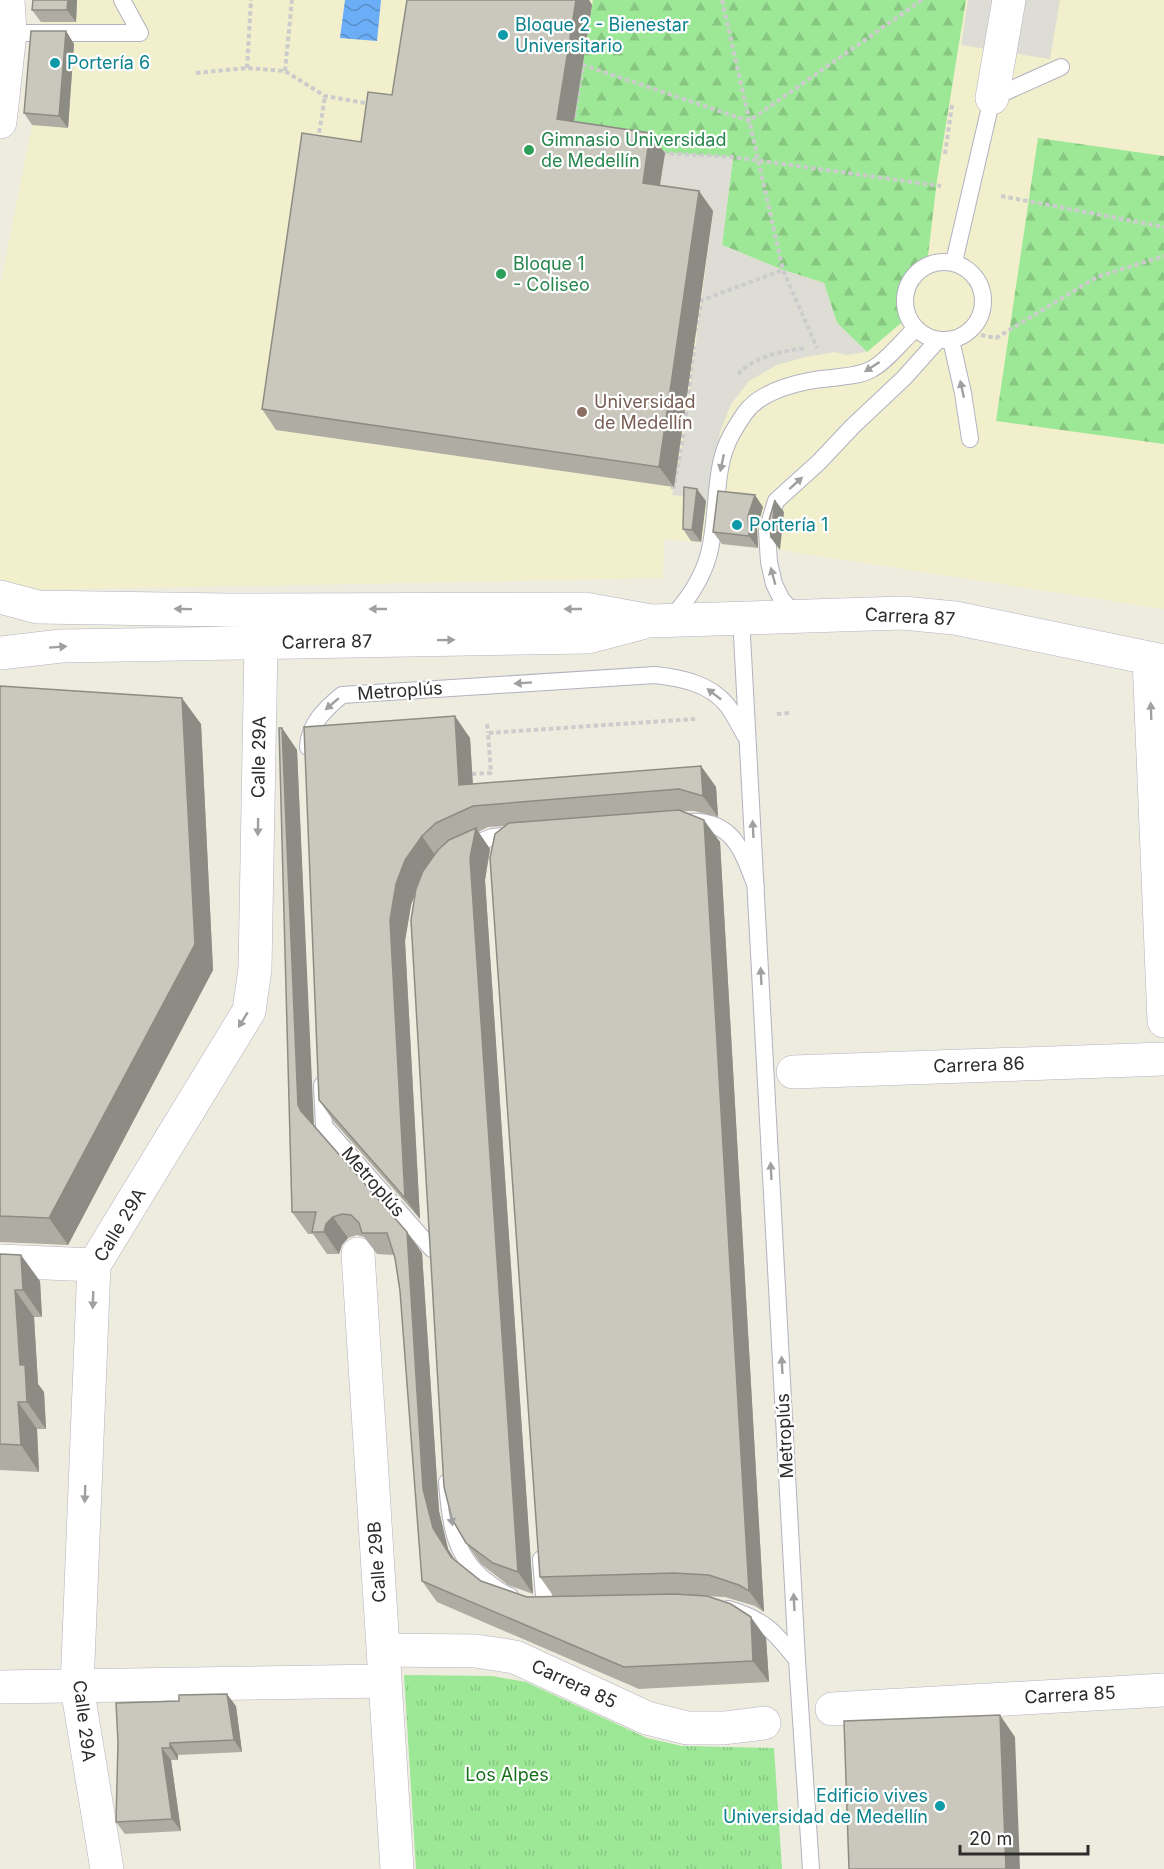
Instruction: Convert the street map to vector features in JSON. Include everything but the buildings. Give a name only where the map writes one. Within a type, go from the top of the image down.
[{"type":"street","points":[[0,122],[10,33],[8,0]]},
{"type":"street","points":[[992,98],[1009,0]]},
{"type":"street","name":"Carrera 87","points":[[0,597],[38,607],[230,610],[585,609],[660,620],[902,613],[955,618],[1157,659]]},
{"type":"street","name":"Carrera 87","points":[[0,653],[62,646],[588,637],[660,620]]},
{"type":"street","name":"Calle 29A","points":[[107,1869],[77,1687],[94,1265],[249,1011],[255,969],[261,643]]},
{"type":"street","points":[[1157,659],[1164,1021]]},
{"type":"street","name":"Carrera 86","points":[[793,1072],[1164,1059]]},
{"type":"street","name":"Calle 29B","points":[[358,1254],[397,1869]]},
{"type":"street","points":[[0,1261],[94,1265]]},
{"type":"street","name":"Carrera 85","points":[[0,1687],[77,1687],[384,1665],[476,1650],[515,1657],[647,1719],[687,1728],[724,1728],[764,1723]]},
{"type":"street","name":"Carrera 85","points":[[832,1709],[1164,1690]]},
{"type":"lane","points":[[10,33],[140,33],[122,0]]},
{"type":"lane","points":[[954,262],[992,98],[1062,67]]},
{"type":"lane","points":[[941,261],[954,262],[966,267],[976,276],[982,288],[984,302],[982,315],[964,336],[944,340],[926,336],[909,318],[905,306],[909,281],[917,271],[928,264],[941,261]]},
{"type":"lane","points":[[660,620],[684,604],[708,559],[725,449],[746,411],[771,393],[799,382],[856,375],[873,369],[916,328]]},
{"type":"lane","points":[[944,340],[963,393],[970,439]]},
{"type":"lane","points":[[796,615],[782,600],[769,562],[767,531],[776,501],[944,340]]},
{"type":"lane","name":"Metroplús","points":[[741,617],[797,1660],[811,1869]]},
{"type":"lane","name":"Metroplús","points":[[308,767],[308,738],[321,713],[342,695],[655,675],[684,678],[705,687],[726,704],[748,740]]},
{"type":"lane","name":"Metroplús","points":[[671,823],[694,821],[714,826],[733,836],[746,860],[756,887]]},
{"type":"lane","points":[[451,858],[475,843],[492,837],[526,834],[501,850]]},
{"type":"lane","name":"Metroplús","points":[[321,1066],[324,1126],[432,1255],[430,1226]]},
{"type":"lane","points":[[446,1463],[449,1510],[457,1544],[473,1571],[503,1594],[544,1609],[567,1609]]},
{"type":"lane","points":[[540,1538],[544,1609]]},
{"type":"lane","points":[[712,1607],[751,1616],[774,1631],[797,1660]]},
{"type":"path","points":[[247,68],[251,0]]},
{"type":"path","points":[[285,72],[292,0]]},
{"type":"path","points":[[722,0],[783,270],[830,378]]},
{"type":"path","points":[[749,121],[922,0]]},
{"type":"path","points":[[573,130],[583,65],[749,121]]},
{"type":"path","points":[[196,73],[247,68],[285,72],[325,96],[372,104]]},
{"type":"path","points":[[318,142],[325,96]]},
{"type":"path","points":[[944,160],[952,103]]},
{"type":"path","points":[[653,151],[757,161]]},
{"type":"path","points":[[938,195],[940,184]]},
{"type":"path","points":[[974,333],[996,338],[1097,277],[1164,256]]},
{"type":"path","points":[[662,486],[674,487],[684,431],[694,337],[702,300],[783,270]]},
{"type":"path","points":[[488,733],[657,722]]},
{"type":"path","points":[[472,774],[491,773],[487,724]]},
{"type":"shaded area","name":"Universidad de Medellín","points":[[42,0],[1164,0],[1164,609],[780,550],[664,539],[663,578],[40,590],[0,580],[0,286],[32,125]]},
{"type":"shaded area","points":[[968,0],[1060,0],[1050,59],[961,45]]},
{"type":"shaded area","points":[[665,153],[733,157],[722,245],[783,270],[824,283],[837,323],[867,352],[846,355],[835,352],[806,357],[777,365],[749,381],[731,404],[720,432],[712,501],[672,495],[683,442],[713,211],[657,203]]},
{"type":"green space","points":[[593,0],[966,0],[937,180],[927,264],[914,275],[906,287],[904,301],[907,318],[867,352],[837,323],[824,283],[783,270],[722,245],[733,157],[665,153],[571,139]]},
{"type":"green space","points":[[1038,138],[1164,156],[1164,444],[996,421]]},
{"type":"green space","name":"Los Alpes","points":[[404,1675],[492,1676],[526,1682],[647,1738],[682,1746],[774,1748],[782,1869],[416,1869]]},
{"type":"water","points":[[345,0],[381,0],[377,41],[340,38]]},
{"type":"place","name":"Bloque 2 - Bienestar Universitario","points":[[503,35]]},
{"type":"place","name":"Portería 6","points":[[55,63]]},
{"type":"place","name":"Gimnasio Universidad de Medellín","points":[[529,150]]},
{"type":"place","name":"Bloque 1 - Coliseo","points":[[501,274]]},
{"type":"place","name":"Universidad de Medellín","points":[[582,412]]},
{"type":"place","name":"Portería 1","points":[[737,525]]},
{"type":"place","name":"Edificio vives Universidad de Medellín","points":[[940,1806]]}]
